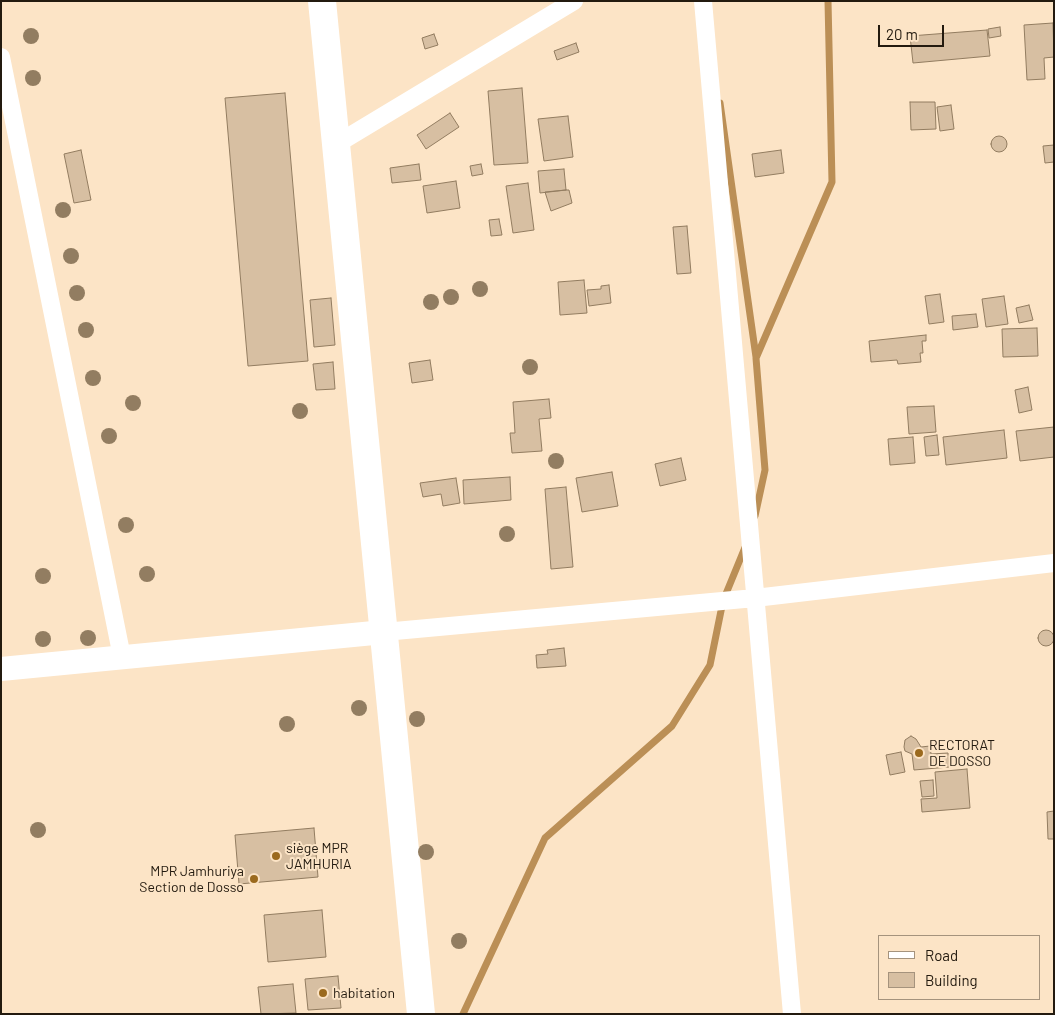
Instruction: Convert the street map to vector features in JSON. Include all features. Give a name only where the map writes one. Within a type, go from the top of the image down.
[{"type":"highway","points":[[322,1],[421,1014]]},
{"type":"main road","points":[[1,669],[384,632]]},
{"type":"street","points":[[335,145],[574,1]]},
{"type":"street","points":[[703,1],[792,1014]]},
{"type":"street","points":[[1,57],[122,657]]},
{"type":"street","points":[[384,632],[756,598],[1054,563]]},
{"type":"building","points":[[1053,23],[1054,57],[1044,58],[1045,79],[1027,80],[1024,25]]},
{"type":"building","points":[[1000,27],[1001,36],[989,38],[988,29]]},
{"type":"building","points":[[987,30],[990,56],[913,63],[910,36]]},
{"type":"building","points":[[434,34],[438,45],[425,49],[422,38]]},
{"type":"building","points":[[576,43],[579,52],[557,60],[554,51]]},
{"type":"building","points":[[522,88],[528,163],[494,165],[488,91]]},
{"type":"building","points":[[285,93],[308,361],[248,366],[225,98]]},
{"type":"building","points":[[910,102],[935,102],[936,129],[911,130]]},
{"type":"building","points":[[951,105],[954,129],[940,131],[937,107]]},
{"type":"building","points":[[450,113],[459,127],[426,149],[417,135]]},
{"type":"building","points":[[568,116],[573,157],[544,161],[538,119]]},
{"type":"building","points":[[999,136],[1005,138],[1007,144],[1005,150],[999,152],[993,150],[991,144],[993,138]]},
{"type":"building","points":[[1054,145],[1054,162],[1045,163],[1043,146]]},
{"type":"building","points":[[81,150],[91,200],[74,203],[64,154]]},
{"type":"building","points":[[781,150],[784,173],[755,177],[752,154]]},
{"type":"building","points":[[419,164],[421,180],[392,183],[390,168]]},
{"type":"building","points":[[481,164],[483,174],[472,176],[470,166]]},
{"type":"building","points":[[564,169],[566,190],[540,193],[538,171]]},
{"type":"building","points":[[456,181],[460,208],[427,213],[423,186]]},
{"type":"building","points":[[528,183],[534,230],[513,233],[506,186]]},
{"type":"building","points":[[569,190],[572,203],[551,211],[545,192]]},
{"type":"building","points":[[499,219],[502,235],[491,236],[489,220]]},
{"type":"building","points":[[687,226],[691,273],[677,274],[673,227]]},
{"type":"building","points":[[584,280],[587,313],[560,315],[558,282]]},
{"type":"building","points":[[609,285],[611,303],[589,306],[587,290],[601,289],[601,286]]},
{"type":"building","points":[[940,294],[944,322],[929,324],[925,296]]},
{"type":"building","points":[[1004,296],[1008,324],[986,327],[982,299]]},
{"type":"building","points":[[331,298],[335,345],[314,347],[310,300]]},
{"type":"building","points":[[1029,305],[1033,320],[1019,323],[1016,308]]},
{"type":"building","points":[[976,314],[978,327],[953,330],[952,316]]},
{"type":"building","points":[[1037,328],[1038,356],[1003,357],[1002,329]]},
{"type":"building","points":[[926,335],[926,341],[922,341],[923,353],[920,353],[921,362],[898,364],[897,360],[871,362],[869,341]]},
{"type":"building","points":[[430,360],[433,380],[412,383],[409,363]]},
{"type":"building","points":[[333,362],[335,389],[316,390],[313,364]]},
{"type":"building","points":[[1028,387],[1032,410],[1019,413],[1015,390]]},
{"type":"building","points":[[549,399],[551,418],[539,419],[542,451],[512,453],[510,433],[515,433],[513,402]]},
{"type":"building","points":[[934,406],[936,432],[909,434],[907,407]]},
{"type":"building","points":[[1054,427],[1054,457],[1020,461],[1016,431]]},
{"type":"building","points":[[1004,430],[1007,458],[946,465],[943,437]]},
{"type":"building","points":[[937,435],[939,455],[926,456],[924,437]]},
{"type":"building","points":[[913,437],[915,463],[890,465],[888,439]]},
{"type":"building","points":[[681,458],[686,480],[660,486],[655,464]]},
{"type":"building","points":[[612,472],[618,506],[582,512],[576,478]]},
{"type":"building","points":[[510,477],[511,500],[464,504],[463,480]]},
{"type":"building","points":[[456,478],[460,503],[443,506],[441,494],[423,497],[420,483]]},
{"type":"building","points":[[566,487],[573,567],[551,569],[545,489]]},
{"type":"building","points":[[1046,630],[1054,638],[1046,646],[1038,638]]},
{"type":"building","points":[[564,648],[566,666],[537,668],[536,655],[548,654],[547,650]]},
{"type":"building","name":"RECTORAT DE DOSSO","points":[[911,736],[916,739],[921,747],[930,746],[931,754],[948,753],[949,767],[914,770],[912,754],[905,751],[904,747],[905,740]]},
{"type":"building","points":[[901,752],[905,772],[890,775],[886,755]]},
{"type":"building","points":[[967,769],[970,808],[922,812],[921,799],[937,798],[935,772]]},
{"type":"building","points":[[933,780],[934,796],[922,797],[920,781]]},
{"type":"building","points":[[1054,811],[1054,839],[1048,839],[1047,812]]},
{"type":"building","name":"siège MPR JAMHURIA","points":[[314,828],[318,877],[239,884],[235,835]]},
{"type":"building","points":[[322,910],[326,957],[268,962],[264,915]]},
{"type":"building","name":"habitation","points":[[338,976],[341,1008],[308,1010],[305,979]]},
{"type":"building","points":[[293,984],[296,1013],[261,1014],[258,987]]},
{"type":"waterway","points":[[755,516],[765,470],[756,358],[832,182],[828,1]]},
{"type":"waterway","points":[[720,103],[756,357]]},
{"type":"waterway","points":[[463,1014],[545,838],[672,726],[710,665],[723,601],[746,545]]},
{"type":"place","name":"RECTORAT DE DOSSO","points":[[919,753]]},
{"type":"place","name":"siège MPR JAMHURIA","points":[[276,856]]},
{"type":"place","name":"MPR Jamhuriya Section de Dosso","points":[[254,879]]},
{"type":"place","name":"habitation","points":[[323,993]]}]
